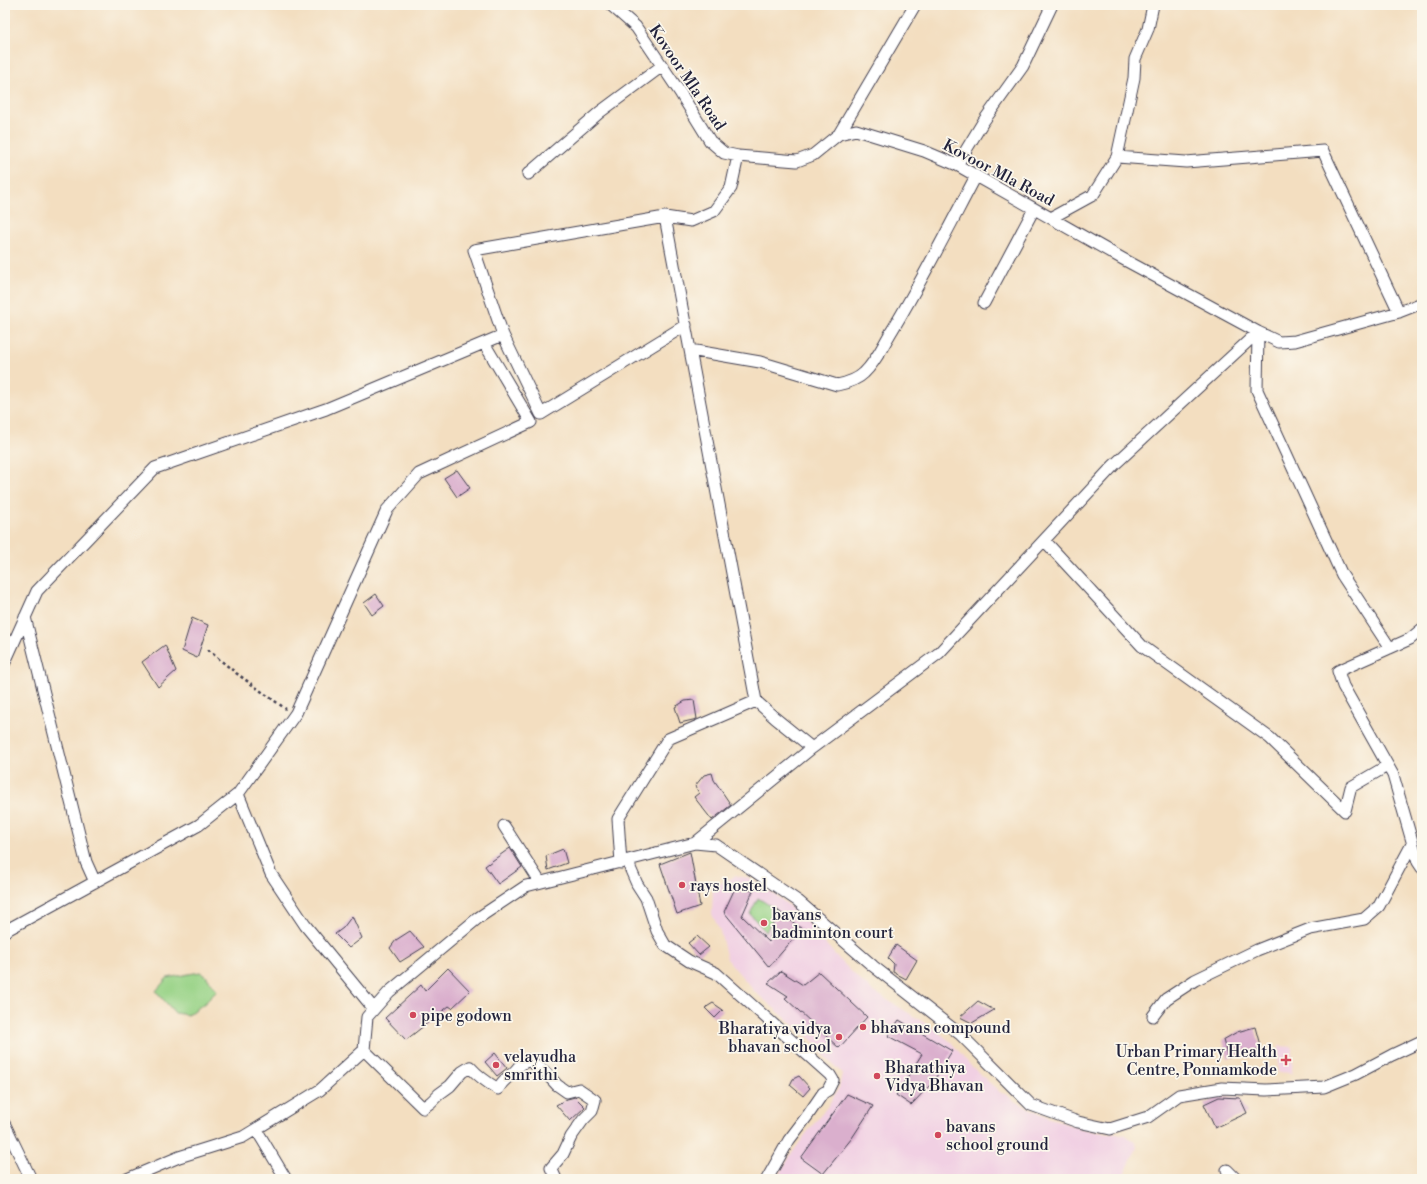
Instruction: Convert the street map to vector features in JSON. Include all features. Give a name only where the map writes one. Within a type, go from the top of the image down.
[{"type":"street","name":"Kovoor Mla Road","points":[[611,5],[636,27],[710,140],[724,152],[738,156],[797,161],[813,155],[839,134],[856,130],[924,151],[957,165],[1123,259],[1258,332],[1280,342],[1296,341],[1399,312],[1422,303]]},
{"type":"street","points":[[839,134],[915,5]]},
{"type":"street","points":[[957,165],[983,122],[1023,66],[1052,5]]},
{"type":"street","points":[[1051,218],[1093,195],[1117,157],[1134,78],[1135,59],[1148,29],[1153,5]]},
{"type":"street","points":[[528,174],[600,112],[662,66]]},
{"type":"street","points":[[1117,157],[1186,162],[1323,151],[1399,312]]},
{"type":"street","points":[[686,325],[541,414],[503,335],[474,250],[665,217],[691,221],[714,211],[731,188],[738,156]]},
{"type":"street","points":[[690,350],[760,362],[837,385],[854,380],[864,373],[871,365],[904,310],[976,176]]},
{"type":"street","points":[[984,303],[1034,209]]},
{"type":"street","points":[[665,217],[756,701],[812,748]]},
{"type":"street","points":[[695,843],[812,748],[938,653],[1114,465],[1258,332]]},
{"type":"street","points":[[1258,332],[1257,390],[1342,575],[1390,648]]},
{"type":"street","points":[[5,662],[37,591],[155,468],[326,409],[503,335]]},
{"type":"street","points":[[5,931],[199,825],[238,794],[295,715],[387,510],[418,474],[531,422],[484,343]]},
{"type":"street","points":[[1044,540],[1142,646],[1270,738],[1345,811],[1351,787],[1387,766]]},
{"type":"street","points":[[25,617],[86,862],[95,882]]},
{"type":"street","points":[[1422,629],[1410,639],[1338,671],[1343,686],[1393,776],[1412,844],[1418,862],[1422,868]]},
{"type":"street","points":[[756,701],[668,739],[618,819],[626,862],[646,898],[657,932],[665,945],[689,961],[720,976],[830,1075],[833,1080],[828,1090],[824,1093],[789,1140],[766,1179]]},
{"type":"street","points":[[238,794],[271,874],[305,925],[374,1009]]},
{"type":"street","points":[[504,826],[540,882]]},
{"type":"street","points":[[128,1179],[179,1157],[243,1137],[320,1090],[364,1050],[367,1017],[389,992],[478,918],[526,886],[626,862],[695,843],[716,845],[798,900],[874,966],[961,1035],[1031,1105],[1078,1122],[1110,1129],[1148,1117],[1179,1095],[1222,1088],[1266,1090],[1324,1087],[1356,1074],[1422,1041]]},
{"type":"street","points":[[1152,1016],[1166,999],[1195,980],[1257,950],[1310,929],[1364,919],[1378,906],[1412,844]]},
{"type":"street","points":[[364,1050],[423,1108],[450,1086],[462,1072],[470,1067],[475,1073],[498,1089],[502,1080],[514,1072],[520,1064],[529,1060],[567,1092],[579,1089],[596,1100],[592,1111],[571,1138],[563,1154],[551,1168],[556,1179]]},
{"type":"street","points":[[5,1125],[31,1179]]},
{"type":"street","points":[[256,1129],[286,1179]]},
{"type":"street","points":[[1227,1170],[1236,1179]]},
{"type":"path","points":[[208,650],[248,682],[295,715]]},
{"type":"shaded area","name":"bhavans compound","points":[[736,876],[749,878],[782,900],[802,917],[838,958],[861,981],[876,993],[933,1028],[951,1042],[971,1066],[1001,1093],[1007,1095],[1014,1101],[1050,1118],[1078,1128],[1096,1132],[1123,1134],[1136,1142],[1137,1148],[1122,1179],[777,1179],[790,1156],[827,1107],[839,1088],[842,1073],[826,1058],[814,1042],[755,992],[727,959],[720,931],[712,914],[713,887]]},
{"type":"shaded area","name":"Urban Primary Health Centre, Ponnamkode","points":[[1279,1046],[1293,1047],[1292,1073],[1278,1072]]},
{"type":"green space","name":"bavans badminton court","points":[[758,898],[777,910],[766,932],[750,914]]},
{"type":"green space","points":[[200,972],[206,976],[217,991],[206,1002],[188,1015],[175,1013],[156,991],[167,978]]},
{"type":"building","points":[[457,470],[470,488],[457,497],[444,478]]},
{"type":"building","points":[[376,594],[384,606],[372,615],[364,603]]},
{"type":"building","points":[[192,618],[208,625],[197,658],[182,651]]},
{"type":"building","points":[[165,645],[176,671],[158,687],[142,662]]},
{"type":"building","points":[[694,700],[697,719],[680,723],[675,707],[685,701]]},
{"type":"building","points":[[712,773],[714,780],[731,805],[712,820],[694,797],[699,793],[695,786],[704,775]]},
{"type":"building","points":[[510,848],[522,867],[498,884],[485,866]]},
{"type":"building","points":[[563,849],[567,863],[548,870],[546,856]]},
{"type":"building","name":"rays hostel","points":[[690,852],[700,906],[677,914],[660,864]]},
{"type":"building","points":[[736,886],[753,891],[742,916],[769,942],[777,910],[802,929],[769,967],[724,912]]},
{"type":"building","points":[[352,916],[362,938],[349,948],[335,934],[343,928]]},
{"type":"building","points":[[410,931],[424,947],[400,962],[390,948],[396,940]]},
{"type":"building","points":[[697,936],[709,947],[699,955],[688,943]]},
{"type":"building","points":[[896,945],[917,960],[906,979],[893,972],[894,964],[888,958]]},
{"type":"building","points":[[448,968],[470,991],[452,1008],[449,1006],[406,1040],[385,1018],[421,985],[425,991]]},
{"type":"building","points":[[781,971],[803,985],[819,972],[867,1017],[839,1048],[785,998],[788,996],[768,983]]},
{"type":"building","points":[[978,1001],[994,1010],[972,1023],[960,1017]]},
{"type":"building","points":[[713,1003],[723,1010],[715,1018],[705,1008]]},
{"type":"building","points":[[899,1020],[952,1051],[933,1082],[911,1105],[896,1095],[922,1054],[888,1036]]},
{"type":"building","points":[[1255,1027],[1261,1049],[1228,1058],[1223,1040],[1237,1032]]},
{"type":"building","name":"velayudha smrithi","points":[[495,1053],[507,1068],[497,1076],[485,1062]]},
{"type":"building","points":[[799,1076],[810,1088],[803,1096],[790,1085],[793,1079]]},
{"type":"building","points":[[847,1094],[873,1106],[852,1138],[823,1174],[801,1158]]},
{"type":"building","points":[[575,1097],[585,1107],[570,1121],[556,1105],[567,1099]]},
{"type":"building","points":[[1219,1097],[1240,1098],[1247,1113],[1215,1128],[1204,1104]]},
{"type":"place","name":"rays hostel","points":[[682,885]]},
{"type":"place","name":"bavans badminton court","points":[[764,923]]},
{"type":"place","name":"pipe godown","points":[[413,1015]]},
{"type":"place","name":"bhavans compound","points":[[863,1027]]},
{"type":"place","name":"Bharatiya vidya bhavan school","points":[[839,1037]]},
{"type":"place","name":"Urban Primary Health Centre, Ponnamkode","points":[[1286,1060]]},
{"type":"place","name":"velayudha smrithi","points":[[496,1065]]},
{"type":"place","name":"Bharathiya Vidya Bhavan","points":[[877,1076]]},
{"type":"place","name":"bavans school ground","points":[[938,1135]]}]
